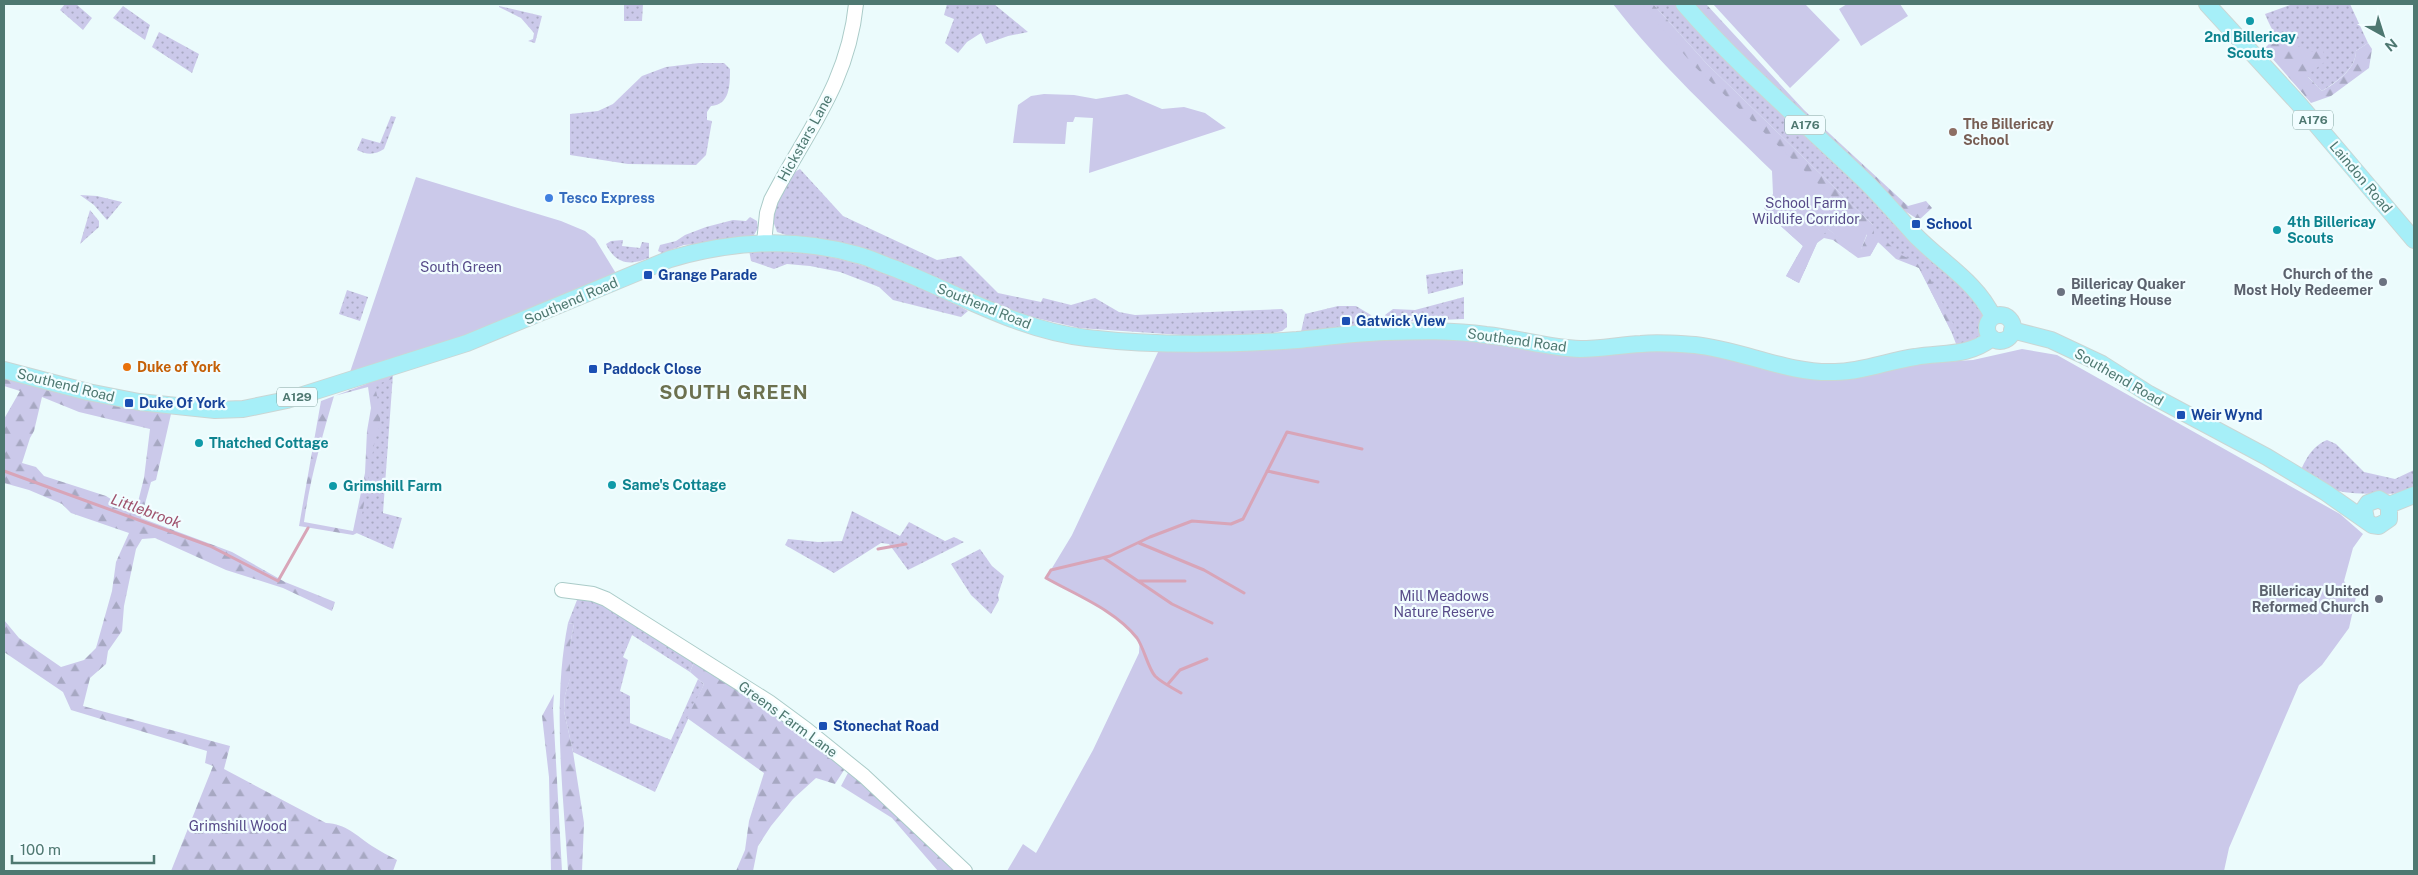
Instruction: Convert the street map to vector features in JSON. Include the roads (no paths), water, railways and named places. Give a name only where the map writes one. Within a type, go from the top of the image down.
[{"type":"main road","name":"A176","points":[[1684,4],[1736,60],[1866,182],[1926,245],[1963,278],[1982,298],[1993,317]]},
{"type":"main road","name":"Laindon Road","points":[[2207,4],[2298,102],[2414,240]]},
{"type":"main road","name":"Southend Road","points":[[4,370],[88,392],[139,402],[215,410],[243,409],[287,400],[467,343],[670,259],[698,251],[764,243],[806,246],[858,255],[1009,319],[1044,330],[1085,338],[1171,344],[1294,340],[1382,332],[1450,331],[1490,335],[1521,342],[1579,349],[1647,343],[1701,346],[1734,351],[1812,371],[1836,372],[1863,369],[1913,357],[1960,354],[1982,346],[1992,338]]},
{"type":"main road","points":[[1992,338],[1987,328],[1993,317],[2001,315],[2008,319],[2012,330]]},
{"type":"main road","name":"Southend Road","points":[[2012,330],[2050,340],[2102,364],[2149,394],[2267,457],[2326,492],[2366,520]]},
{"type":"main road","name":"A129","points":[[1992,338],[2005,340],[2012,330]]},
{"type":"main road","name":"Southend Road","points":[[2326,492],[2368,503]]},
{"type":"main road","points":[[2389,505],[2414,495]]},
{"type":"main road","points":[[2380,499],[2389,505],[2388,519],[2384,524],[2372,525],[2366,520],[2364,509],[2368,503],[2380,499]]},
{"type":"street","name":"Hickstars Lane","points":[[764,243],[767,213],[771,200],[823,110],[839,74],[850,42],[856,4]]},
{"type":"street","name":"Greens Farm Lane","points":[[562,590],[592,594],[606,599],[769,702],[864,776],[964,871]]},
{"type":"waterway","points":[[1181,693],[1155,676],[1137,638],[1128,628],[1106,611],[1046,578],[1051,570],[1110,556],[1150,537],[1192,521],[1231,524],[1243,519],[1287,432],[1362,449]]},
{"type":"waterway","name":"Littlebrook","points":[[4,471],[210,546],[278,581],[308,528]]},
{"type":"waterway","points":[[1267,471],[1318,482]]},
{"type":"waterway","points":[[1139,543],[1204,570],[1244,593]]},
{"type":"waterway","points":[[878,549],[906,544]]},
{"type":"waterway","points":[[1104,558],[1172,604],[1212,623]]},
{"type":"waterway","points":[[1138,581],[1185,581]]},
{"type":"waterway","points":[[1168,684],[1180,670],[1207,659]]},
{"type":"place","name":"2nd Billericay Scouts","points":[[2250,21]]},
{"type":"place","name":"The Billericay School","points":[[1953,132]]},
{"type":"place","name":"Tesco Express","points":[[549,198]]},
{"type":"place","name":"School","points":[[1916,224]]},
{"type":"place","name":"4th Billericay Scouts","points":[[2277,230]]},
{"type":"place","name":"Grange Parade","points":[[648,275]]},
{"type":"place","name":"Church of the Most Holy Redeemer","points":[[2383,282]]},
{"type":"place","name":"Billericay Quaker Meeting House","points":[[2061,292]]},
{"type":"place","name":"Gatwick View","points":[[1346,321]]},
{"type":"place","name":"Duke of York","points":[[127,367]]},
{"type":"place","name":"Paddock Close","points":[[593,369]]},
{"type":"place","name":"Duke Of York","points":[[129,403]]},
{"type":"place","name":"Weir Wynd","points":[[2181,415]]},
{"type":"place","name":"Thatched Cottage","points":[[199,443]]},
{"type":"place","name":"Same's Cottage","points":[[612,485]]},
{"type":"place","name":"Grimshill Farm","points":[[333,486]]},
{"type":"place","name":"Billericay United Reformed Church","points":[[2379,599]]},
{"type":"place","name":"Stonechat Road","points":[[823,726]]},
{"type":"district","name":"SOUTH GREEN","points":[[734,392]]},
{"type":"park label","name":"School Farm Wildlife Corridor","points":[[1806,212]]},
{"type":"park label","name":"South Green","points":[[461,267]]},
{"type":"park label","name":"Mill Meadows Nature Reserve","points":[[1444,604]]},
{"type":"park label","name":"Grimshill Wood","points":[[238,826]]}]
